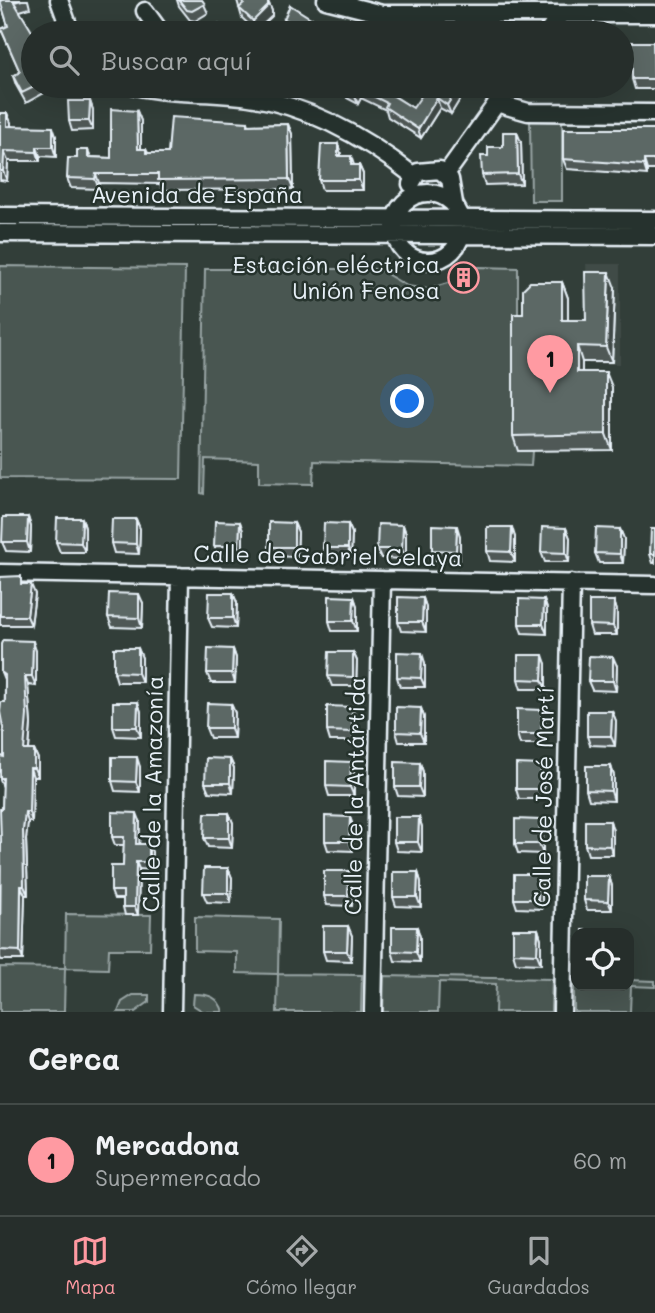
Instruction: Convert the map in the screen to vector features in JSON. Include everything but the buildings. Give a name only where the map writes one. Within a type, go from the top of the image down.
[{"type":"street","points":[[59,0],[67,21]]},
{"type":"street","points":[[326,0],[382,14],[655,14]]},
{"type":"street","points":[[145,11],[152,21]]},
{"type":"street","points":[[556,21],[560,16]]},
{"type":"street","points":[[250,98],[290,106],[326,120],[369,144],[414,176]]},
{"type":"street","points":[[446,174],[500,98]]},
{"type":"street","points":[[496,103],[528,112],[655,113]]},
{"type":"street","points":[[424,170],[446,174],[452,185],[454,203],[462,228],[449,254],[436,260],[424,261],[402,248],[395,227],[414,176],[424,170]]},
{"type":"street","points":[[405,202],[424,193],[435,193],[454,203]]},
{"type":"street","name":"Avenida de España","points":[[0,216],[462,228],[655,236]]},
{"type":"street","name":"Avenida de España","points":[[462,228],[655,220]]},
{"type":"street","name":"Avenida de España","points":[[0,233],[395,227]]},
{"type":"street","name":"Calle de Gabriel Celaya","points":[[0,573],[655,585]]},
{"type":"street","name":"Calle de la Amazonía","points":[[172,1012],[180,576]]},
{"type":"street","name":"Calle de la Antártida","points":[[373,1012],[382,580]]},
{"type":"street","name":"Calle de José Martí","points":[[562,1012],[571,583]]},
{"type":"shaded area","points":[[530,121],[562,122],[562,201],[531,201]]},
{"type":"shaded area","points":[[586,264],[620,264],[620,364],[589,364]]},
{"type":"shaded area","points":[[0,266],[185,268],[181,479],[0,478]]},
{"type":"shaded area","points":[[477,267],[518,268],[518,451],[532,451],[531,466],[314,461],[313,484],[259,483],[259,461],[205,459],[204,494],[201,493],[205,269],[378,269],[407,286],[428,289],[454,281],[470,281],[470,275],[466,275]]},
{"type":"shaded area","points":[[66,914],[151,915],[150,949],[109,949],[108,969],[65,968]]},
{"type":"shaded area","points":[[195,917],[279,919],[278,974],[237,973],[237,952],[195,951]]},
{"type":"shaded area","points":[[0,967],[65,968],[64,1012],[0,1012]]},
{"type":"shaded area","points":[[278,974],[362,975],[361,1012],[277,1012]]},
{"type":"shaded area","points":[[384,976],[552,979],[551,1012],[495,1012],[496,984],[439,982],[438,1012],[383,1012]]},
{"type":"shaded area","points":[[634,980],[655,981],[655,987],[634,986]]},
{"type":"shaded area","points":[[574,991],[631,991],[630,1012],[574,1012]]},
{"type":"shaded area","points":[[194,994],[213,997],[223,1012],[204,1012],[193,1005]]},
{"type":"shaded area","points":[[133,995],[149,995],[149,1002],[135,1012],[118,1012],[122,1002]]},
{"type":"place","name":"Estación eléctrica Unión Fenosa","points":[[463,278]]},
{"type":"place","name":"Mercadona","points":[[550,393]]}]
